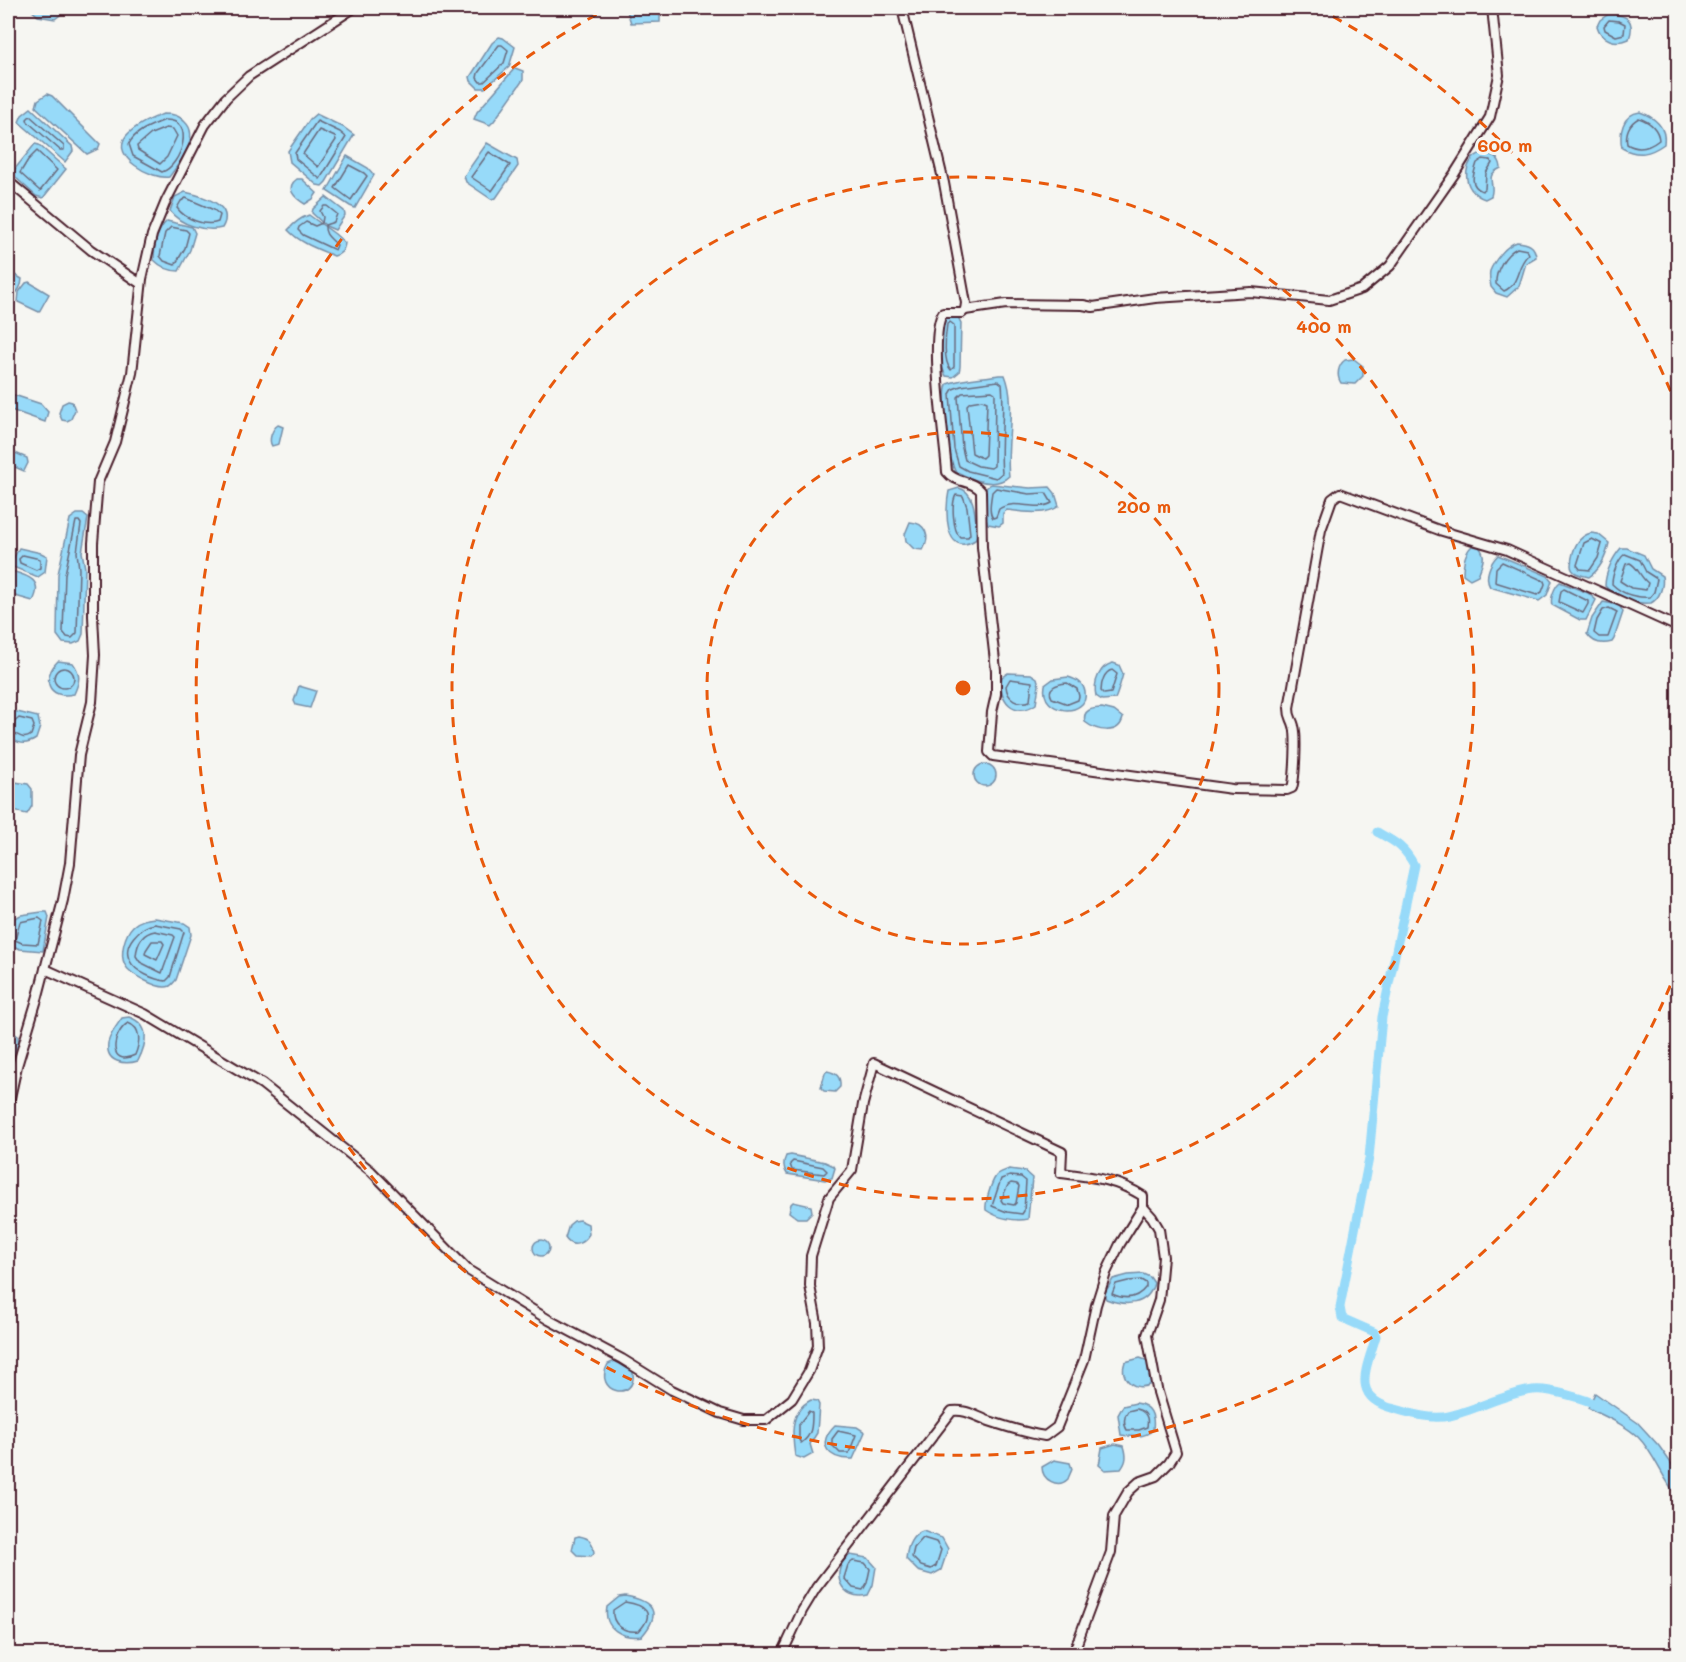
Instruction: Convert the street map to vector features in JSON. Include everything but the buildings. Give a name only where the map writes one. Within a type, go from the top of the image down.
[{"type":"street","points":[[8,1107],[17,1066],[63,900],[70,863],[79,755],[92,702],[95,655],[93,543],[98,482],[115,442],[132,373],[141,284],[155,226],[205,125],[226,98],[249,76],[354,8]]},
{"type":"street","points":[[902,8],[956,240],[965,310]]},
{"type":"street","points":[[1492,8],[1499,75],[1490,117],[1430,210],[1390,266],[1362,289],[1329,300],[1251,292],[1155,298],[1094,308],[1083,305],[1006,304],[965,310],[962,313],[943,313],[939,318],[938,367],[947,472],[950,476],[976,485],[981,490],[982,547],[996,670],[996,694],[992,712],[989,752],[993,756],[1232,789],[1287,790],[1292,788],[1295,729],[1289,718],[1289,708],[1321,530],[1332,499],[1340,493],[1439,530],[1507,550],[1678,627]]},
{"type":"street","points":[[8,181],[90,250],[141,284]]},
{"type":"street","points":[[45,969],[145,1014],[262,1084],[371,1171],[468,1270],[549,1320],[622,1359],[672,1390],[720,1413],[744,1420],[766,1420],[792,1399],[812,1363],[818,1346],[817,1323],[810,1286],[811,1256],[830,1198],[852,1170],[863,1104],[874,1063],[1062,1152],[1061,1173],[1106,1179],[1125,1185],[1143,1196],[1143,1207],[1120,1244],[1106,1273],[1096,1305],[1084,1360],[1057,1427],[1045,1436],[1024,1433],[980,1418],[964,1409],[952,1411],[816,1588],[802,1611],[782,1654]]},
{"type":"street","points":[[1073,1654],[1111,1552],[1114,1515],[1128,1492],[1140,1482],[1156,1476],[1176,1452],[1157,1389],[1147,1335],[1159,1300],[1163,1257],[1160,1229],[1143,1207]]},
{"type":"water","points":[[29,8],[62,8],[62,10],[55,19],[38,16]]},
{"type":"water","points":[[626,8],[660,8],[660,22],[631,23]]},
{"type":"water","points":[[1610,13],[1625,17],[1631,23],[1629,39],[1610,40],[1599,31],[1597,26],[1600,20]]},
{"type":"water","points":[[499,37],[515,47],[509,67],[485,88],[478,88],[470,77],[492,43]]},
{"type":"water","points":[[515,68],[523,71],[523,80],[494,121],[490,125],[474,119],[477,112]]},
{"type":"water","points":[[47,94],[52,96],[100,144],[98,149],[87,154],[36,107],[38,100]]},
{"type":"water","points":[[31,108],[72,146],[73,151],[65,162],[19,122],[22,115]]},
{"type":"water","points":[[1640,112],[1650,117],[1661,128],[1664,144],[1649,152],[1633,153],[1622,148],[1622,131],[1629,116]]},
{"type":"water","points":[[163,114],[180,118],[189,128],[191,135],[187,150],[169,177],[153,175],[135,166],[124,152],[123,144],[126,136],[134,129]]},
{"type":"water","points":[[316,114],[354,135],[322,186],[317,185],[290,162],[288,151]]},
{"type":"water","points":[[487,143],[517,160],[518,166],[496,198],[491,199],[466,182],[464,176]]},
{"type":"water","points":[[35,144],[66,169],[43,198],[36,196],[15,177],[14,170]]},
{"type":"water","points":[[1482,153],[1492,155],[1497,159],[1501,168],[1491,177],[1491,196],[1485,199],[1471,189],[1467,175],[1475,156]]},
{"type":"water","points":[[347,156],[368,168],[374,175],[355,208],[327,191]]},
{"type":"water","points":[[297,179],[302,179],[317,193],[305,204],[292,193],[291,186]]},
{"type":"water","points":[[185,192],[216,203],[225,213],[222,228],[208,229],[193,226],[174,216],[170,211],[175,197]]},
{"type":"water","points":[[326,197],[344,211],[345,215],[335,230],[326,226],[312,213],[313,209]]},
{"type":"water","points":[[309,215],[345,243],[340,253],[334,256],[298,239],[288,230],[297,221]]},
{"type":"water","points":[[167,221],[192,227],[195,233],[190,250],[179,271],[166,268],[154,260],[157,239]]},
{"type":"water","points":[[1517,242],[1530,245],[1536,257],[1526,263],[1519,286],[1507,297],[1496,293],[1491,287],[1490,271],[1501,254]]},
{"type":"water","points":[[8,271],[22,279],[19,289],[12,296],[8,294]]},
{"type":"water","points":[[29,282],[49,294],[39,312],[18,302],[19,292]]},
{"type":"water","points":[[946,316],[958,317],[961,323],[960,367],[959,372],[953,377],[946,376],[941,365],[941,325]]},
{"type":"water","points":[[1354,359],[1363,366],[1363,376],[1355,384],[1341,383],[1339,368],[1345,360]]},
{"type":"water","points":[[1005,375],[1010,399],[1009,476],[990,483],[975,480],[955,471],[946,428],[945,402],[947,384]]},
{"type":"water","points":[[8,393],[41,404],[48,412],[45,422],[8,409]]},
{"type":"water","points":[[72,402],[75,410],[71,419],[67,421],[62,420],[59,413],[62,404]]},
{"type":"water","points":[[278,425],[283,427],[279,444],[272,446],[271,435]]},
{"type":"water","points":[[13,452],[27,458],[28,463],[24,471],[8,464],[8,456]]},
{"type":"water","points":[[991,484],[1030,488],[1050,487],[1055,493],[1059,506],[1041,512],[1007,510],[1003,513],[1003,523],[999,526],[988,524],[985,517],[986,488]]},
{"type":"water","points":[[959,488],[969,495],[975,515],[977,535],[975,540],[965,544],[957,543],[952,538],[947,519],[949,491]]},
{"type":"water","points":[[77,514],[83,514],[88,518],[82,552],[85,568],[83,634],[80,641],[73,644],[63,643],[57,635],[58,574],[70,519]]},
{"type":"water","points":[[910,522],[920,525],[927,536],[923,550],[914,549],[906,541],[905,534]]},
{"type":"water","points":[[1591,533],[1598,534],[1609,543],[1602,562],[1589,577],[1575,572],[1571,565],[1572,555],[1578,541]]},
{"type":"water","points":[[1472,546],[1479,547],[1483,557],[1478,575],[1470,579],[1463,574],[1463,566]]},
{"type":"water","points":[[19,548],[47,556],[45,572],[38,577],[13,567],[12,561]]},
{"type":"water","points":[[1621,548],[1644,555],[1651,569],[1662,576],[1661,591],[1651,603],[1626,600],[1615,595],[1605,586],[1610,566]]},
{"type":"water","points":[[1498,555],[1548,576],[1552,581],[1547,595],[1539,601],[1490,587],[1489,570]]},
{"type":"water","points":[[8,570],[26,576],[35,582],[36,593],[33,601],[8,594]]},
{"type":"water","points":[[1560,582],[1588,593],[1596,600],[1586,620],[1580,620],[1552,605],[1553,593]]},
{"type":"water","points":[[1603,602],[1619,605],[1623,612],[1614,639],[1612,642],[1605,643],[1595,641],[1587,634],[1592,618]]},
{"type":"water","points":[[58,661],[73,663],[76,667],[79,678],[74,694],[58,694],[50,686],[48,680]]},
{"type":"water","points":[[1113,663],[1119,665],[1123,674],[1115,699],[1102,700],[1096,696],[1096,681],[1101,671]]},
{"type":"water","points":[[1008,673],[1031,674],[1037,678],[1039,685],[1036,704],[1021,709],[1009,705],[1002,693],[1001,685],[1002,677]]},
{"type":"water","points":[[1068,677],[1077,680],[1083,686],[1084,700],[1080,706],[1073,709],[1056,708],[1045,696],[1045,685],[1053,679]]},
{"type":"water","points":[[299,686],[316,691],[310,708],[296,705],[294,701]]},
{"type":"water","points":[[1102,708],[1114,711],[1123,718],[1121,724],[1112,730],[1107,730],[1095,728],[1085,722],[1086,712]]},
{"type":"water","points":[[13,711],[38,717],[40,727],[36,739],[22,743],[8,736]]},
{"type":"water","points":[[985,764],[993,767],[996,775],[993,783],[985,786],[977,783],[974,775],[977,767]]},
{"type":"water","points":[[8,781],[28,784],[32,789],[32,806],[27,814],[8,810]]},
{"type":"water","points":[[47,912],[49,917],[43,951],[20,949],[8,944],[14,918]]},
{"type":"water","points":[[155,918],[184,923],[190,927],[191,935],[176,980],[171,986],[159,986],[138,977],[128,969],[123,960],[125,939],[130,930],[140,921]]},
{"type":"water","points":[[129,1017],[141,1025],[145,1041],[138,1061],[127,1063],[113,1059],[108,1050],[108,1043],[122,1018]]},
{"type":"water","points":[[8,1030],[18,1036],[19,1050],[14,1055],[8,1053]]},
{"type":"water","points":[[827,1071],[836,1074],[839,1078],[840,1087],[835,1092],[824,1091],[821,1088]]},
{"type":"water","points":[[791,1155],[834,1166],[832,1178],[825,1180],[787,1174],[784,1160],[786,1156]]},
{"type":"water","points":[[1009,1169],[1024,1171],[1032,1178],[1028,1219],[1007,1219],[986,1210],[987,1198],[994,1179]]},
{"type":"water","points":[[793,1202],[811,1206],[812,1212],[806,1218],[797,1218],[789,1212]]},
{"type":"water","points":[[579,1220],[588,1224],[589,1234],[581,1243],[574,1244],[565,1238],[569,1225]]},
{"type":"water","points":[[541,1240],[549,1248],[541,1256],[533,1248]]},
{"type":"water","points":[[1143,1274],[1150,1277],[1154,1283],[1146,1297],[1134,1303],[1120,1303],[1106,1299],[1104,1294],[1113,1279]]},
{"type":"water","points":[[1140,1358],[1149,1361],[1152,1374],[1151,1384],[1140,1387],[1126,1379],[1123,1368],[1125,1362]]},
{"type":"water","points":[[615,1361],[625,1364],[633,1372],[629,1388],[623,1391],[610,1387],[606,1382],[605,1374],[608,1364]]},
{"type":"water","points":[[1595,1393],[1638,1423],[1659,1446],[1678,1473],[1678,1497],[1649,1451],[1633,1432],[1588,1408]]},
{"type":"water","points":[[811,1400],[817,1401],[819,1405],[817,1433],[810,1444],[813,1454],[804,1459],[795,1456],[794,1425],[799,1411]]},
{"type":"water","points":[[1136,1403],[1145,1406],[1151,1412],[1153,1430],[1142,1436],[1121,1435],[1118,1415],[1123,1406]]},
{"type":"water","points":[[835,1425],[857,1427],[865,1432],[853,1459],[837,1457],[828,1450],[826,1439]]},
{"type":"water","points":[[1115,1444],[1124,1446],[1126,1456],[1124,1463],[1121,1469],[1105,1470],[1099,1465],[1102,1448]]},
{"type":"water","points":[[1054,1460],[1070,1463],[1072,1470],[1064,1482],[1051,1482],[1043,1472],[1042,1467]]},
{"type":"water","points":[[923,1531],[942,1538],[948,1549],[941,1570],[932,1575],[918,1571],[906,1559],[910,1542]]},
{"type":"water","points":[[579,1536],[592,1543],[594,1553],[591,1556],[577,1555],[572,1550],[575,1537]]},
{"type":"water","points":[[850,1555],[868,1558],[876,1567],[873,1585],[868,1595],[851,1594],[841,1584],[840,1569]]},
{"type":"water","points":[[625,1596],[643,1601],[652,1609],[652,1621],[642,1636],[622,1634],[611,1627],[608,1621],[607,1607],[619,1597]]},
{"type":"waterway","points":[[1377,832],[1407,853],[1414,865],[1382,1017],[1369,1158],[1340,1307],[1342,1318],[1374,1332],[1376,1336],[1366,1370],[1366,1390],[1381,1404],[1429,1417],[1449,1416],[1512,1394],[1533,1390],[1567,1395],[1600,1406]]}]
